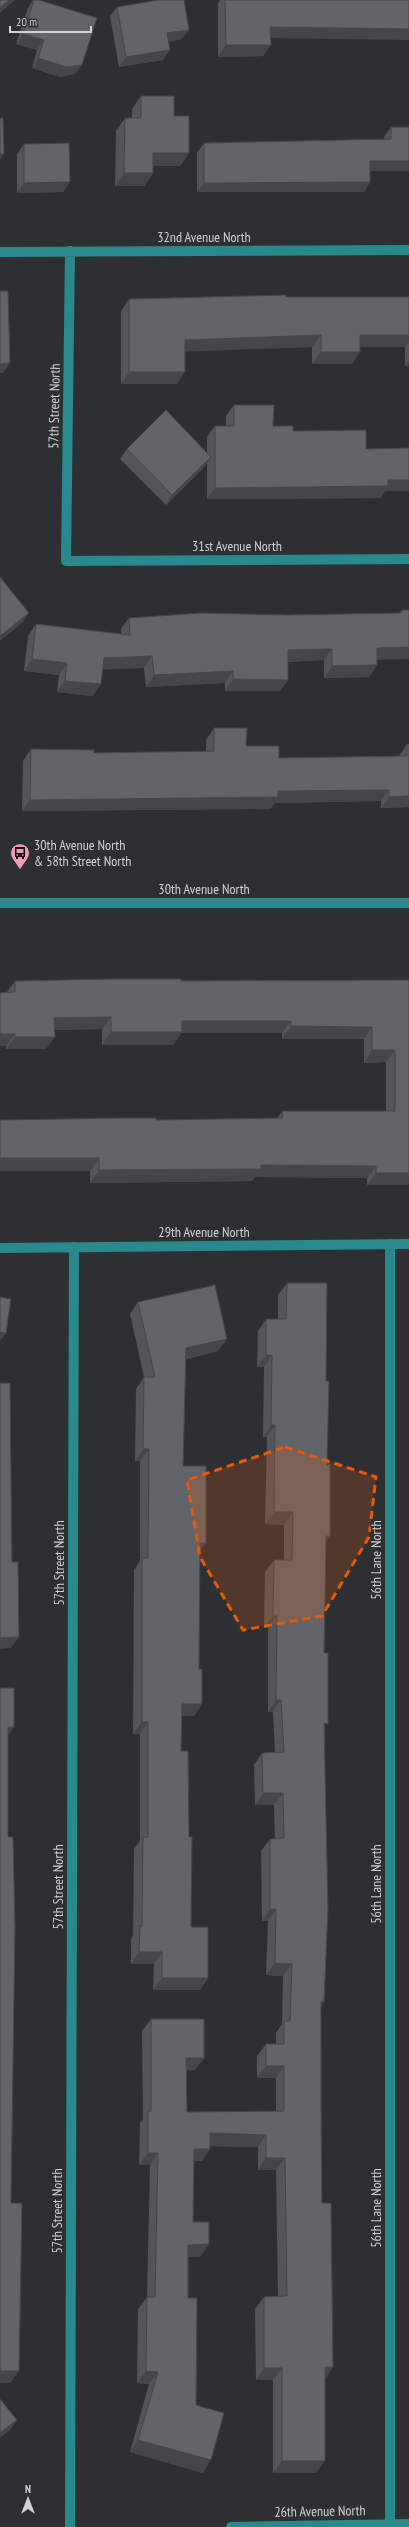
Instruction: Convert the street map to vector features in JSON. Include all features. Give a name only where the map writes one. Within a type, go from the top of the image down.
[{"type":"street","name":"32nd Avenue North","points":[[0,252],[409,250]]},
{"type":"street","name":"57th Street North","points":[[66,561],[70,251]]},
{"type":"street","name":"31st Avenue North","points":[[66,561],[409,559]]},
{"type":"street","name":"30th Avenue North","points":[[0,903],[409,903]]},
{"type":"street","name":"56th Lane North","points":[[390,1244],[390,2524]]},
{"type":"street","name":"29th Avenue North","points":[[0,1248],[409,1244]]},
{"type":"street","name":"57th Street North","points":[[70,2527],[74,1247]]},
{"type":"street","name":"26th Avenue North","points":[[231,2527],[409,2524]]},
{"type":"highlighted area","points":[[285,1447],[376,1477],[369,1537],[322,1616],[243,1630],[200,1557],[187,1480]]},
{"type":"building","points":[[0,0],[9,0],[0,8]]},
{"type":"building","points":[[34,0],[39,0],[97,18],[82,65],[66,67],[38,58],[44,40],[23,34]]},
{"type":"building","points":[[158,0],[184,0],[189,30],[167,33],[170,50],[126,57],[117,7]]},
{"type":"building","points":[[225,0],[409,0],[409,29],[270,27],[271,45],[226,45]]},
{"type":"building","points":[[141,96],[174,96],[174,116],[189,116],[189,153],[153,153],[153,173],[124,173],[125,118],[141,118]]},
{"type":"building","points":[[0,118],[3,118],[4,154],[0,154]]},
{"type":"building","points":[[391,127],[409,127],[409,161],[370,161],[370,182],[204,183],[204,143],[391,139]]},
{"type":"building","points":[[69,143],[70,182],[24,183],[24,144]]},
{"type":"building","points":[[0,291],[8,291],[10,363],[0,364]]},
{"type":"building","points":[[286,295],[286,297],[409,297],[409,335],[360,335],[360,352],[321,352],[321,335],[185,340],[185,372],[129,372],[129,299]]},
{"type":"building","points":[[234,405],[274,405],[273,426],[293,426],[293,431],[366,430],[366,449],[409,448],[409,480],[388,480],[388,486],[215,488],[215,426],[234,426]]},
{"type":"building","points":[[166,410],[211,457],[172,495],[127,449]]},
{"type":"building","points":[[0,577],[29,613],[0,636]]},
{"type":"building","points":[[402,610],[409,610],[409,647],[377,648],[377,665],[332,666],[332,649],[288,650],[288,680],[233,679],[233,671],[154,675],[152,656],[104,658],[101,684],[65,681],[67,663],[32,659],[36,624],[130,635],[129,618],[201,613],[287,615],[402,613]]},
{"type":"building","points":[[214,728],[247,728],[246,746],[279,746],[279,758],[407,756],[407,744],[409,744],[409,796],[389,797],[389,790],[278,791],[278,797],[30,800],[31,749],[94,750],[94,753],[214,751]]},
{"type":"building","points":[[181,979],[181,981],[409,980],[409,1173],[376,1173],[376,1166],[261,1165],[261,1169],[99,1170],[99,1158],[0,1158],[0,1120],[282,1118],[283,1111],[395,1111],[395,1050],[372,1050],[372,1027],[291,1026],[291,1021],[182,1021],[182,1032],[111,1032],[111,1017],[54,1018],[55,1037],[15,1037],[15,1034],[0,1034],[0,993],[15,992],[15,981]]},
{"type":"building","points":[[287,1283],[327,1283],[326,1381],[329,1381],[327,1465],[330,1465],[330,1536],[326,1536],[324,1653],[328,1653],[328,1724],[324,1723],[328,1909],[324,2002],[321,2002],[321,2112],[322,2203],[331,2203],[333,2367],[325,2367],[325,2461],[282,2461],[282,2368],[264,2368],[264,2297],[287,2296],[285,2158],[266,2158],[266,2135],[210,2133],[210,2149],[194,2149],[193,2222],[209,2222],[209,2244],[188,2245],[188,2298],[197,2298],[196,2405],[224,2413],[211,2460],[138,2440],[158,2372],[146,2371],[147,2297],[155,2297],[158,2153],[148,2153],[148,2111],[151,2111],[151,2019],[204,2019],[204,2058],[186,2058],[187,2112],[284,2111],[284,2066],[266,2066],[266,2044],[284,2044],[284,2021],[290,2021],[292,1964],[275,1963],[276,1909],[270,1909],[270,1839],[284,1838],[283,1793],[263,1793],[262,1753],[284,1752],[281,1700],[276,1700],[277,1616],[273,1616],[274,1560],[292,1560],[293,1512],[274,1512],[275,1425],[271,1425],[272,1355],[266,1355],[266,1319],[286,1319]]},
{"type":"building","points":[[215,1285],[227,1339],[186,1348],[183,1466],[206,1466],[206,1543],[200,1543],[199,1669],[202,1669],[202,1704],[182,1704],[181,1751],[188,1751],[189,1837],[192,1837],[191,1927],[208,1927],[208,1978],[162,1978],[162,1952],[139,1952],[140,1926],[142,1927],[143,1837],[148,1837],[148,1722],[142,1722],[142,1558],[148,1558],[149,1449],[143,1449],[144,1377],[155,1377],[138,1302]]},
{"type":"building","points":[[0,1297],[11,1299],[6,1333],[0,1332]]},
{"type":"building","points":[[0,1383],[10,1383],[12,1562],[18,1562],[19,1637],[0,1638]]},
{"type":"building","points":[[0,1688],[14,1688],[14,1727],[8,1727],[8,1837],[13,1837],[15,1927],[11,2203],[22,2203],[19,2371],[0,2371]]},
{"type":"building","points":[[0,2399],[17,2420],[0,2433]]},
{"type":"place","name":"30th Avenue North & 58th Street North","points":[[20,870]]}]
